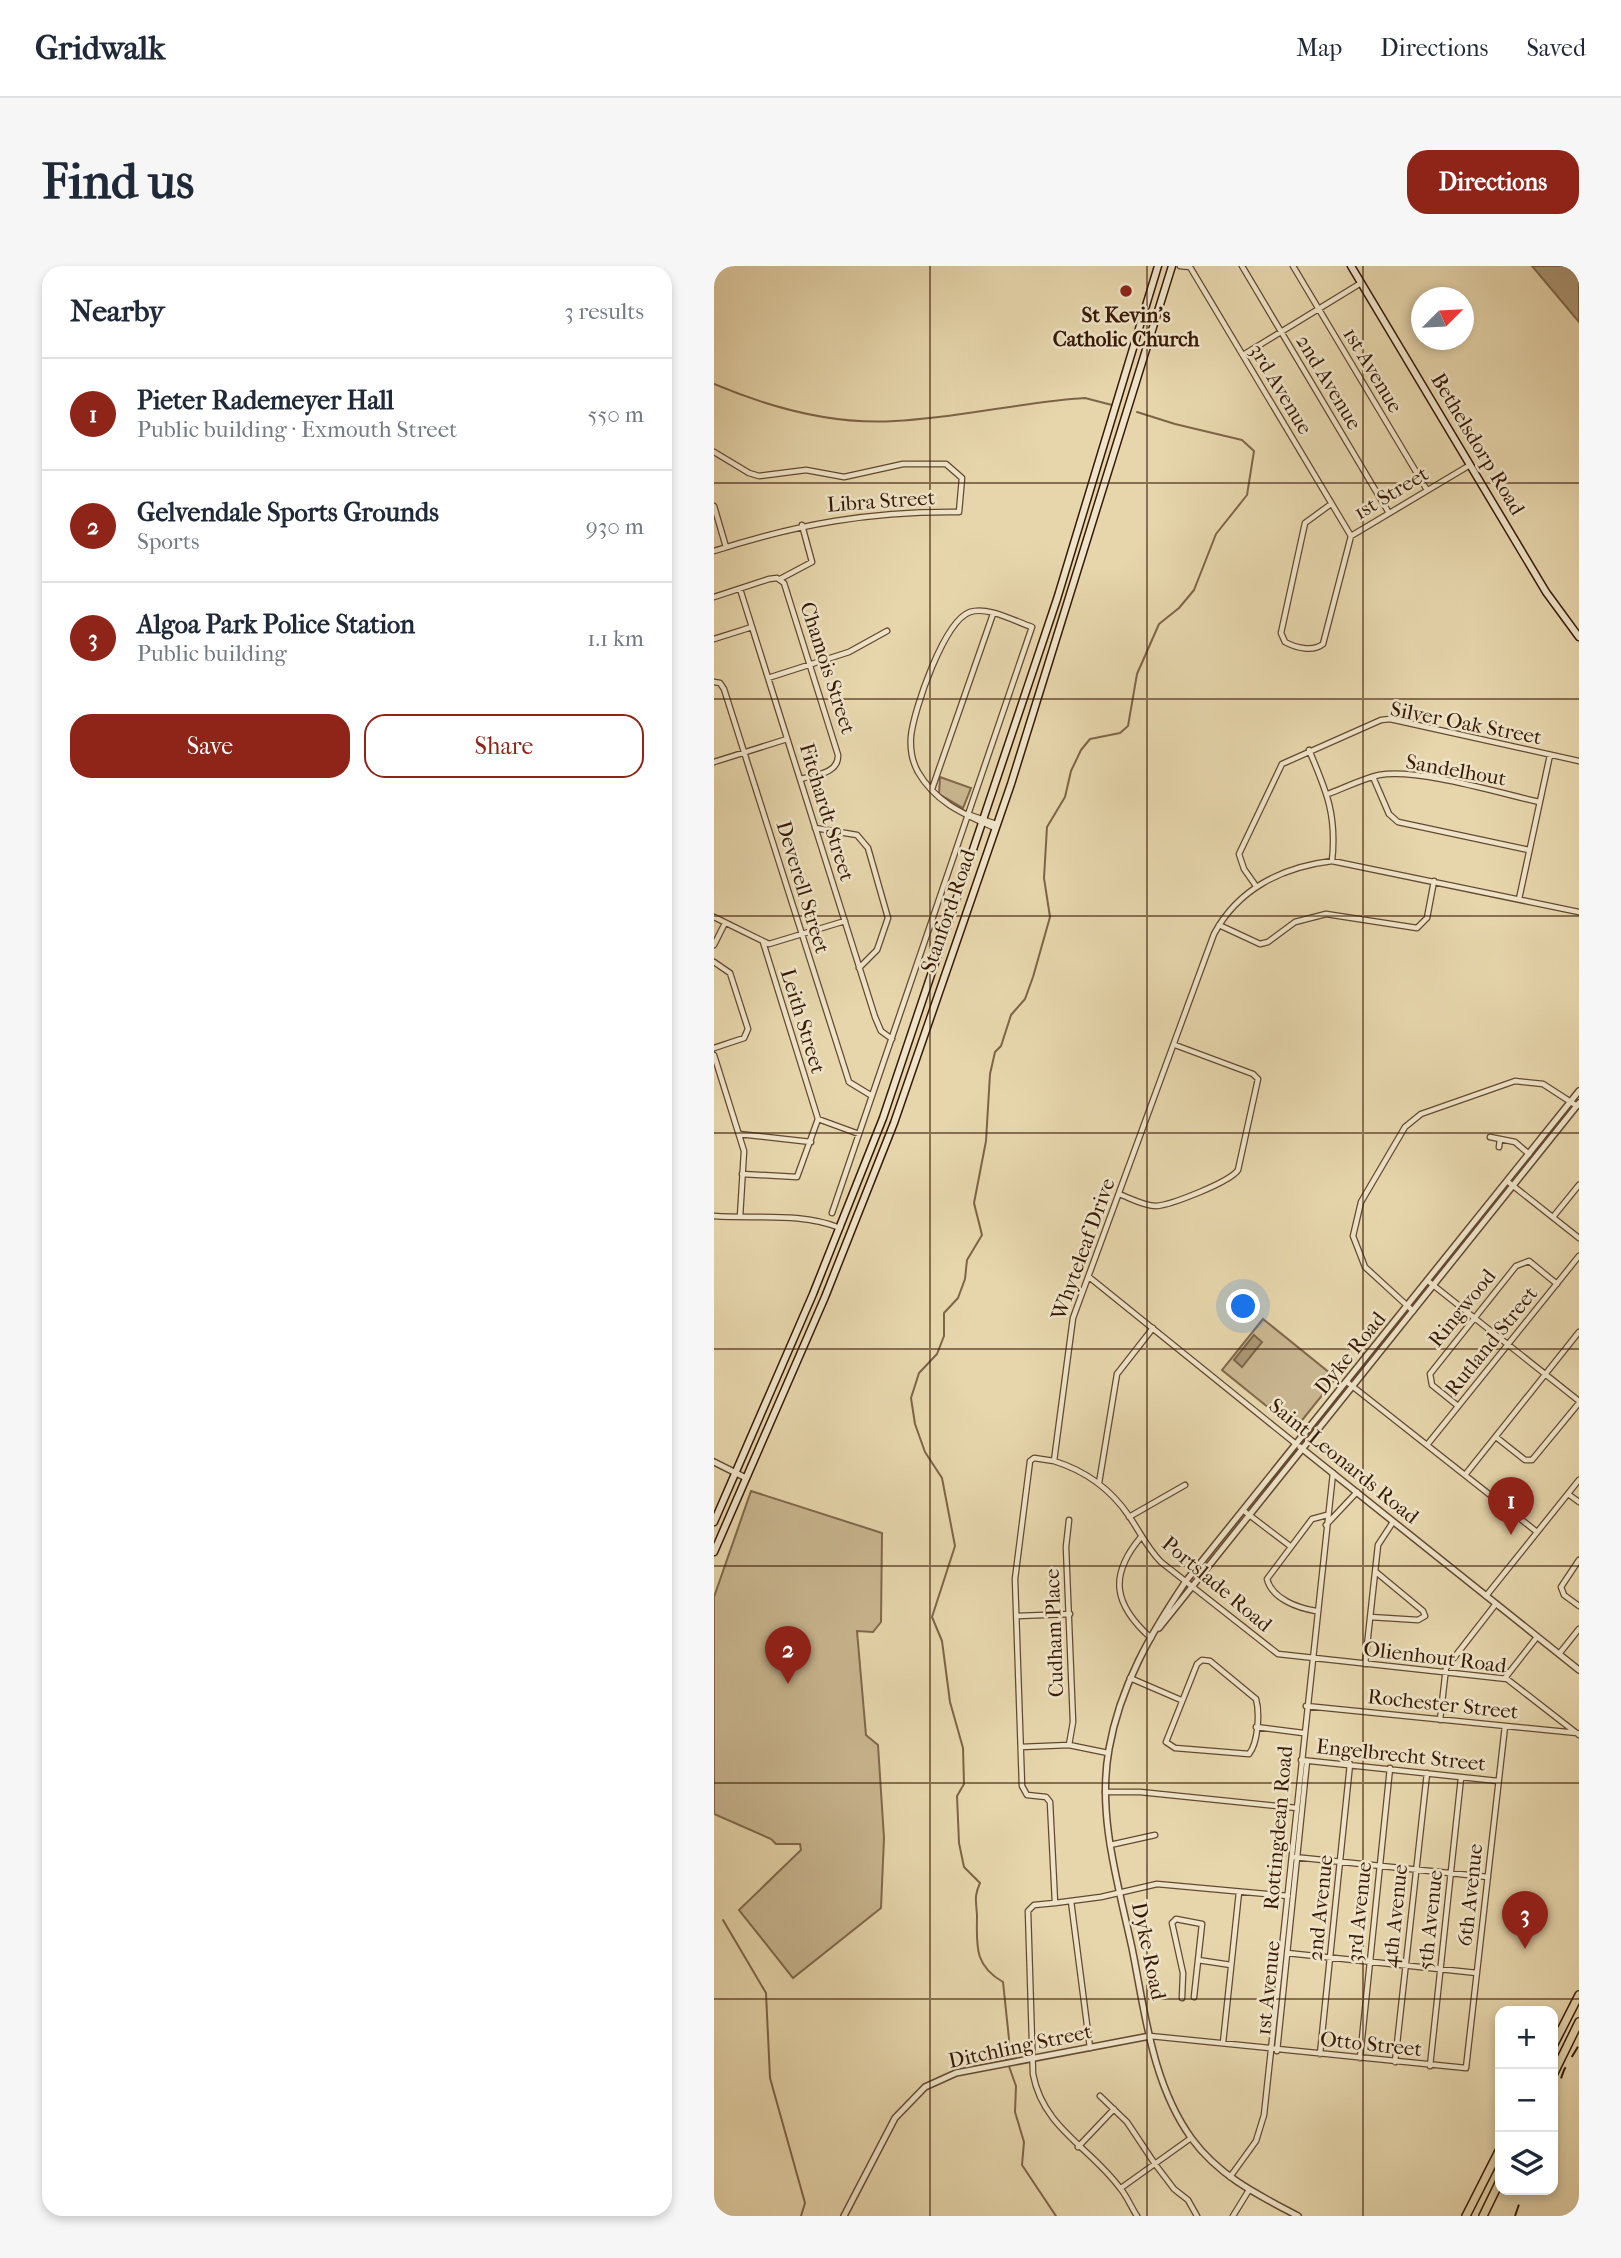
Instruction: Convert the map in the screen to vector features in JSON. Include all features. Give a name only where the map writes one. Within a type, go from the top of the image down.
[{"type":"main road","name":"Stanford Road","points":[[714,1522],[840,1228],[883,1118],[1065,573],[1158,266]]},
{"type":"main road","name":"Stanford Road","points":[[714,1552],[850,1239],[898,1111],[1067,609],[1172,266]]},
{"type":"main road","name":"Bethelsdorp Road","points":[[1351,266],[1553,604],[1579,637]]},
{"type":"main road","points":[[1558,2036],[1579,1995]]},
{"type":"main road","points":[[1556,2069],[1579,2022]]},
{"type":"main road","points":[[1466,2216],[1495,2158]]},
{"type":"main road","points":[[1483,2216],[1495,2192]]},
{"type":"street","name":"3rd Avenue","points":[[1180,266],[1190,267],[1350,536]]},
{"type":"street","name":"2nd Avenue","points":[[1242,266],[1389,513]]},
{"type":"street","name":"1st Avenue","points":[[1293,266],[1427,490]]},
{"type":"street","points":[[1243,355],[1361,283]]},
{"type":"street","name":"Libra Street","points":[[714,452],[755,475],[809,470],[844,477],[907,463],[949,465],[962,478],[960,512],[879,514],[802,525]]},
{"type":"street","name":"1st Street","points":[[1331,503],[1305,523],[1281,633],[1286,643],[1314,649],[1323,644],[1350,536],[1470,465]]},
{"type":"street","points":[[714,506],[726,547]]},
{"type":"street","points":[[714,551],[802,525],[812,562],[782,581],[769,579],[714,597]]},
{"type":"street","name":"Chamois Street","points":[[782,581],[839,761],[832,770],[800,779]]},
{"type":"street","name":"Fitchardt Street","points":[[740,589],[879,1029],[891,1039]]},
{"type":"street","points":[[931,790],[993,614],[975,611],[956,622],[931,673],[919,706],[912,729],[911,751],[919,773],[931,790],[942,801],[968,816],[995,826]]},
{"type":"street","name":"Stanford Road","points":[[832,1213],[1032,627],[993,614]]},
{"type":"street","points":[[714,639],[752,627]]},
{"type":"street","points":[[768,678],[849,652],[887,631]]},
{"type":"street","name":"Deverell Street","points":[[714,682],[723,686],[849,1082],[856,1089],[872,1096]]},
{"type":"street","name":"Silver Oak Street","points":[[1256,886],[1244,869],[1241,851],[1282,764],[1308,750],[1387,719],[1579,761]]},
{"type":"street","points":[[714,762],[787,738]]},
{"type":"street","points":[[1308,750],[1328,794],[1335,829],[1332,862]]},
{"type":"street","points":[[1519,899],[1550,755]]},
{"type":"street","name":"Sandelhout","points":[[1328,794],[1373,777],[1394,775],[1427,778],[1539,802]]},
{"type":"street","points":[[1373,777],[1389,814],[1398,822],[1530,850]]},
{"type":"street","points":[[815,828],[857,835],[869,848],[888,918],[875,954],[859,968]]},
{"type":"street","name":"Whyteleaf Drive","points":[[1054,1461],[1069,1337],[1089,1277],[1219,925],[1256,886],[1293,868],[1332,862],[1579,912]]},
{"type":"street","points":[[1219,925],[1260,944],[1268,942],[1295,922],[1326,914],[1417,928],[1427,918],[1434,881]]},
{"type":"street","points":[[714,917],[763,943],[774,943],[845,921]]},
{"type":"street","points":[[714,945],[725,923]]},
{"type":"street","name":"Leith Street","points":[[763,943],[818,1119]]},
{"type":"street","points":[[714,962],[730,973],[748,1029],[744,1038],[714,1048]]},
{"type":"street","points":[[1119,1194],[1151,1205],[1161,1205],[1228,1180],[1238,1170],[1258,1079],[1253,1074],[1175,1045]]},
{"type":"street","points":[[714,1055],[744,1151],[740,1217]]},
{"type":"street","points":[[1413,1311],[1365,1267],[1353,1236],[1361,1202],[1405,1127],[1421,1114],[1515,1081],[1543,1084],[1578,1105]]},
{"type":"street","name":"Dyke Road","points":[[1151,1638],[1250,1516],[1408,1306],[1579,1091]]},
{"type":"street","name":"Dyke Road","points":[[1298,2216],[1230,2178],[1191,2138],[1165,2089],[1150,2036],[1110,1845],[1105,1792],[1108,1753],[1129,1678],[1186,1581],[1296,1444],[1434,1286],[1578,1105]]},
{"type":"street","points":[[742,1174],[795,1178],[800,1174],[818,1119],[859,1135]]},
{"type":"street","points":[[739,1134],[811,1142]]},
{"type":"street","points":[[1490,1137],[1515,1142],[1529,1154]]},
{"type":"street","points":[[1499,1147],[1500,1139]]},
{"type":"street","points":[[1507,1181],[1579,1238]]},
{"type":"street","points":[[1553,1217],[1579,1185]]},
{"type":"street","points":[[714,1216],[761,1216],[824,1223],[840,1228]]},
{"type":"street","name":"Rutland Street","points":[[1427,1445],[1579,1256]]},
{"type":"street","name":"Ringwood","points":[[1458,1406],[1432,1385],[1430,1374],[1474,1318],[1520,1262],[1531,1262],[1557,1284]]},
{"type":"street","name":"Saint Leonards Road","points":[[1089,1277],[1579,1670]]},
{"type":"street","points":[[1428,1281],[1579,1402],[1532,1460],[1525,1460],[1496,1437]]},
{"type":"street","points":[[1099,1482],[1118,1371],[1153,1328]]},
{"type":"street","points":[[1465,1475],[1579,1332]]},
{"type":"street","points":[[1350,1384],[1537,1532]]},
{"type":"street","points":[[1054,1461],[1034,1458],[1030,1461],[1016,1572],[1023,1791],[1029,1796],[1046,1797],[1050,1802],[1055,1903]]},
{"type":"street","name":"Portslade Road","points":[[1054,1461],[1078,1469],[1099,1482],[1129,1517],[1155,1556],[1276,1653],[1311,1658]]},
{"type":"street","points":[[714,1462],[746,1478]]},
{"type":"street","name":"Rottingdean Road","points":[[1230,2178],[1260,2132],[1274,2050],[1304,1760],[1303,1733],[1333,1473]]},
{"type":"street","points":[[1486,1597],[1579,1480]]},
{"type":"street","points":[[1129,1517],[1185,1485]]},
{"type":"street","points":[[1326,1525],[1357,1492]]},
{"type":"street","points":[[1568,1493],[1579,1502]]},
{"type":"street","points":[[1244,1511],[1290,1546]]},
{"type":"street","points":[[1316,1611],[1292,1605],[1267,1582],[1267,1577],[1314,1517],[1327,1515]]},
{"type":"street","name":"Cudham Place","points":[[1069,1520],[1066,1546],[1073,1722],[1069,1745]]},
{"type":"street","points":[[1365,1664],[1379,1541],[1394,1522]]},
{"type":"street","points":[[1141,1536],[1125,1558],[1119,1587],[1128,1616],[1151,1638]]},
{"type":"street","points":[[1579,1559],[1560,1587],[1579,1606]]},
{"type":"street","points":[[1370,1617],[1419,1620],[1425,1616],[1423,1611],[1375,1572]]},
{"type":"street","points":[[1440,1720],[1445,1672],[1496,1605]]},
{"type":"street","points":[[1017,1616],[1070,1614]]},
{"type":"street","points":[[1559,1654],[1579,1629]]},
{"type":"street","points":[[1504,1678],[1536,1637]]},
{"type":"street","name":"Olienhout Road","points":[[1311,1658],[1504,1678],[1514,1682],[1578,1734]]},
{"type":"street","points":[[1209,1660],[1256,1699],[1256,1727],[1254,1749],[1247,1754],[1171,1747],[1165,1737],[1197,1664],[1209,1660]]},
{"type":"street","points":[[1129,1678],[1181,1700]]},
{"type":"street","name":"Rochester Street","points":[[1306,1706],[1578,1734]]},
{"type":"street","name":"6th Avenue","points":[[1467,2067],[1506,1726]]},
{"type":"street","points":[[1256,1727],[1303,1733]]},
{"type":"street","points":[[1021,1747],[1069,1745],[1108,1753]]},
{"type":"street","name":"1st Avenue","points":[[1285,1953],[1304,1760]]},
{"type":"street","name":"Engelbrecht Street","points":[[1304,1760],[1498,1781]]},
{"type":"street","name":"2nd Avenue","points":[[1320,2054],[1350,1765]]},
{"type":"street","name":"3rd Avenue","points":[[1360,2058],[1390,1768]]},
{"type":"street","name":"4th Avenue","points":[[1395,2062],[1427,1773]]},
{"type":"street","name":"5th Avenue","points":[[1430,2066],[1461,1778]]},
{"type":"street","points":[[1105,1792],[1140,1792],[1297,1808]]},
{"type":"street","points":[[1110,1845],[1155,1835]]},
{"type":"street","points":[[1294,1857],[1488,1877]]},
{"type":"street","points":[[1137,2216],[1121,2188],[1053,2122],[1036,2090],[1032,2059],[1028,1911],[1034,1905],[1163,1884],[1288,1896]]},
{"type":"street","points":[[1223,2043],[1239,1892]]},
{"type":"street","points":[[1071,1901],[1090,2048]]},
{"type":"street","points":[[1182,1998],[1183,1973],[1172,1924],[1174,1920],[1202,1922],[1194,1997]]},
{"type":"street","points":[[1285,1953],[1477,1973]]},
{"type":"street","points":[[1198,1960],[1231,1965]]},
{"type":"street","points":[[1183,1973],[1197,1975]]},
{"type":"street","name":"Otto Street","points":[[1150,2036],[1430,2066],[1467,2067]]},
{"type":"street","name":"Ditchling Street","points":[[844,2216],[895,2118],[909,2100],[925,2087],[946,2077],[1150,2036]]},
{"type":"street","points":[[1100,2095],[1127,2122],[1154,2164],[1174,2189],[1189,2202],[1197,2216]]},
{"type":"street","points":[[1078,2147],[1114,2109]]},
{"type":"street","points":[[1121,2188],[1191,2138]]},
{"type":"street","points":[[1233,2216],[1249,2190]]},
{"type":"shaded area","points":[[1532,266],[1579,266],[1579,322]]},
{"type":"shaded area","points":[[940,777],[971,788],[963,808],[939,794]]},
{"type":"shaded area","points":[[1263,1319],[1336,1378],[1295,1429],[1222,1370]]},
{"type":"shaded area","points":[[1254,1335],[1262,1342],[1242,1367],[1234,1360]]},
{"type":"shaded area","points":[[751,1491],[882,1533],[881,1622],[873,1632],[857,1631],[866,1735],[878,1745],[884,1838],[881,1908],[793,1978],[739,1910],[801,1850],[800,1844],[776,1844],[771,1839],[714,1814],[714,1597]]},
{"type":"waterway","points":[[714,384],[803,413],[872,422],[943,417],[1085,398],[1112,405]]},
{"type":"waterway","points":[[1056,2216],[1022,2165],[1024,2142],[1015,2112],[1016,2086],[1006,2058],[1009,2039],[1003,1982],[986,1968],[979,1953],[976,1899],[980,1883],[964,1867],[959,1843],[957,1796],[964,1784],[963,1748],[950,1702],[942,1641],[932,1617],[955,1546],[942,1478],[925,1452],[915,1424],[911,1398],[919,1373],[937,1354],[944,1336],[944,1313],[958,1298],[965,1279],[967,1260],[982,1235],[974,1203],[986,1141],[990,1074],[995,1052],[1001,1046],[1011,1015],[1025,999],[1050,917],[1044,878],[1047,827],[1065,797],[1071,771],[1081,750],[1090,739],[1120,733],[1128,726],[1137,674],[1159,624],[1179,608],[1194,590],[1216,534],[1247,495],[1254,451],[1242,440],[1137,412]]},
{"type":"waterway","points":[[723,1920],[766,1993],[770,2078],[805,2203],[801,2216]]},
{"type":"railway","points":[[1558,2087],[1564,2070],[1579,2045]]},
{"type":"railway","points":[[1515,2216],[1522,2195]]},
{"type":"place","name":"St Kevin’s Catholic Church","points":[[1126,291]]},
{"type":"place","name":"Pieter Rademeyer Hall","points":[[1511,1535]]},
{"type":"place","name":"Gelvendale Sports Grounds","points":[[788,1684]]},
{"type":"place","name":"Algoa Park Police Station","points":[[1525,1949]]}]
